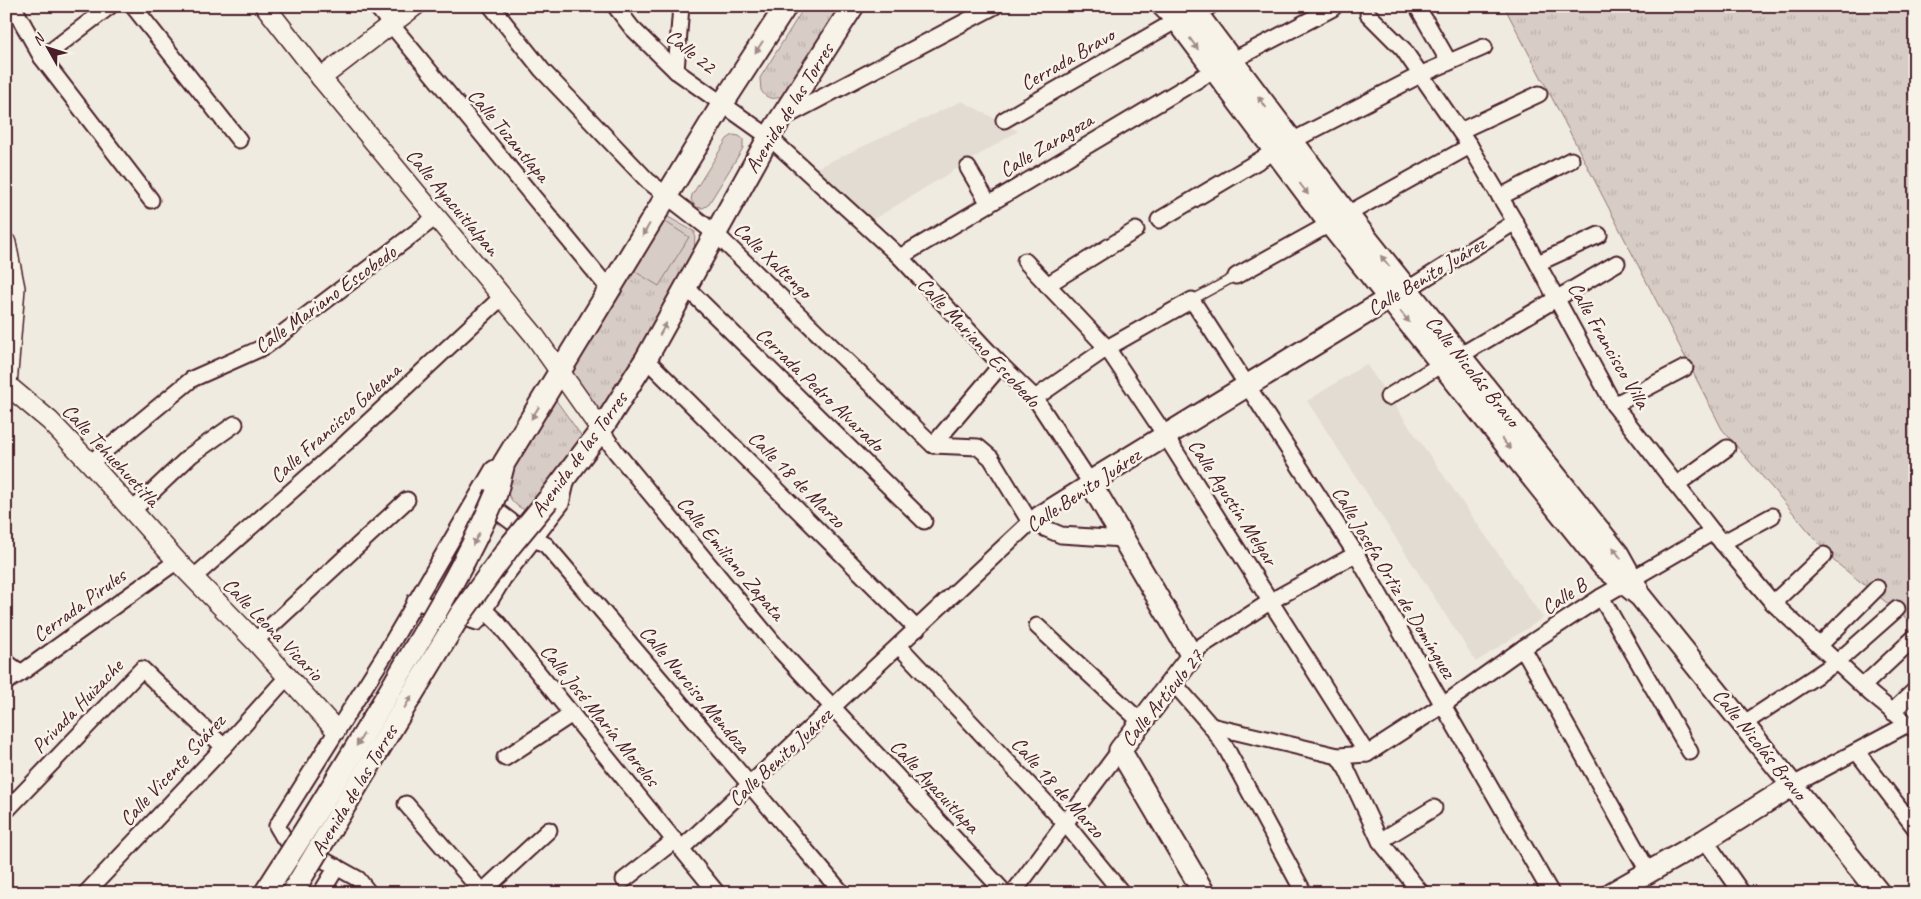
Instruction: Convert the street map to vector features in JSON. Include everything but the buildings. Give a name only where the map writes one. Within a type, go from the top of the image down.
[{"type":"main road","name":"Avenida de las Torres","points":[[265,893],[318,812],[443,601],[480,530],[486,495],[504,463],[723,103],[786,6]]},
{"type":"main road","name":"Avenida de las Torres","points":[[292,893],[460,615],[510,546],[548,500],[601,430],[646,358],[774,128],[852,6]]},
{"type":"main road","name":"Calle Nicolás Bravo","points":[[1187,11],[1223,66],[1338,219],[1452,360],[1603,566],[1631,585],[1879,893]]},
{"type":"main road","name":"Calle Benito Juárez","points":[[1090,482],[1399,294]]},
{"type":"main road","name":"Calle Mariano Escobedo","points":[[1090,482],[1192,656]]},
{"type":"main road","name":"Calle Artículo 27","points":[[1120,750],[1192,656]]},
{"type":"main road","points":[[1120,750],[1204,893]]},
{"type":"main road","points":[[1622,890],[1648,871],[1705,840],[1793,785]]},
{"type":"street","points":[[13,6],[42,58],[151,200]]},
{"type":"street","points":[[42,58],[110,6]]},
{"type":"street","points":[[133,6],[239,140]]},
{"type":"street","name":"Calle Ayacuitlalpan","points":[[265,6],[321,78],[534,335],[601,430]]},
{"type":"street","name":"Calle Tuzantlapa","points":[[376,6],[610,290]]},
{"type":"street","points":[[321,78],[415,6]]},
{"type":"street","name":"Calle Xaltengo","points":[[491,6],[542,70],[648,181],[716,234],[933,444]]},
{"type":"street","name":"Calle 22","points":[[615,6],[632,28],[676,71],[723,103]]},
{"type":"street","points":[[676,71],[681,6]]},
{"type":"street","points":[[774,128],[995,6]]},
{"type":"street","points":[[1417,6],[1432,29],[1449,62]]},
{"type":"street","name":"Calle Zaragoza","points":[[900,257],[1223,66],[1333,8]]},
{"type":"street","name":"Cerrada Bravo","points":[[1004,120],[1187,11]]},
{"type":"street","name":"Calle Francisco Villa","points":[[1368,14],[1403,49],[1460,130],[1515,222],[1614,405],[1718,538],[1773,603],[1911,728]]},
{"type":"street","points":[[1159,220],[1283,146],[1422,74],[1484,47]]},
{"type":"street","points":[[1460,130],[1539,94]]},
{"type":"street","name":"Calle Mariano Escobedo","points":[[723,103],[774,128],[900,257],[1001,365],[1035,398],[1090,482]]},
{"type":"street","points":[[1236,276],[1470,146]]},
{"type":"street","points":[[1500,197],[1571,160]]},
{"type":"street","points":[[968,168],[989,204]]},
{"type":"street","name":"Calle Mariano Escobedo","points":[[90,463],[192,379],[266,346],[436,217]]},
{"type":"street","name":"Calle Benito Juárez","points":[[1399,294],[1515,222]]},
{"type":"street","points":[[1047,286],[1136,230]]},
{"type":"street","points":[[1538,264],[1599,235]]},
{"type":"street","points":[[6,243],[16,288],[7,386]]},
{"type":"street","name":"Calle Agustín Melgar","points":[[1025,261],[1107,348],[1367,754]]},
{"type":"street","points":[[1388,397],[1617,263]]},
{"type":"street","name":"Cerrada Pedro Alvarado","points":[[686,287],[924,521]]},
{"type":"street","name":"Calle Francisco Galeana","points":[[193,578],[347,442],[502,298]]},
{"type":"street","points":[[1035,398],[1107,348],[1192,300]]},
{"type":"street","name":"Calle Josefa Ortiz de Domínguez","points":[[1192,300],[1356,554],[1551,893]]},
{"type":"street","name":"Calle 18 de Marzo","points":[[646,358],[917,629]]},
{"type":"street","points":[[933,444],[1001,365]]},
{"type":"street","points":[[1614,405],[1685,368]]},
{"type":"street","name":"Calle Tehuehuetitla","points":[[7,386],[50,421],[177,560]]},
{"type":"street","points":[[133,510],[191,455],[235,424]]},
{"type":"street","name":"Calle Emiliano Zapata","points":[[601,430],[616,452],[776,646],[833,708]]},
{"type":"street","points":[[933,444],[978,448],[990,458],[1030,522],[1061,535],[1124,539]]},
{"type":"street","points":[[1676,485],[1727,448]]},
{"type":"street","points":[[415,601],[477,622],[503,579],[561,504],[569,473]]},
{"type":"street","name":"Calle Benito Juárez","points":[[624,880],[678,844],[750,786],[1030,522],[1039,514],[1090,482]]},
{"type":"street","points":[[369,893],[358,878],[284,838],[277,826],[384,656],[415,601],[486,495]]},
{"type":"street","name":"Calle Narciso Mendoza","points":[[486,495],[533,538],[546,545],[842,893]]},
{"type":"street","points":[[255,641],[407,500]]},
{"type":"street","name":"Calle B","points":[[1367,754],[1443,705],[1523,648],[1601,597],[1631,585],[1718,538],[1772,516]]},
{"type":"street","name":"Calle Artículo 27","points":[[1192,656],[1200,647],[1271,602],[1356,554]]},
{"type":"street","points":[[1773,603],[1824,554]]},
{"type":"street","name":"Calle Leona Vicario","points":[[177,560],[288,676],[336,730]]},
{"type":"street","name":"Cerrada Pirules","points":[[6,682],[177,560]]},
{"type":"street","points":[[1819,646],[1877,588]]},
{"type":"street","points":[[1601,597],[1690,752]]},
{"type":"street","points":[[1743,724],[1836,662],[1897,609]]},
{"type":"street","name":"Calle José María Morelos","points":[[484,610],[497,622],[717,893]]},
{"type":"street","points":[[1037,626],[1141,722]]},
{"type":"street","points":[[1863,686],[1915,637]]},
{"type":"street","name":"Calle 18 de Marzo","points":[[899,646],[1065,823],[1122,893]]},
{"type":"street","points":[[1523,648],[1648,871]]},
{"type":"street","points":[[6,662],[21,673]]},
{"type":"street","name":"Privada Huizache","points":[[6,811],[142,669],[224,747]]},
{"type":"street","name":"Calle Vicente Suárez","points":[[86,893],[224,747],[288,676]]},
{"type":"street","points":[[1172,681],[1211,726],[1226,748],[1304,893]]},
{"type":"street","points":[[1892,712],[1915,690]]},
{"type":"street","name":"Calle Ayacuitlapa","points":[[833,708],[1005,893]]},
{"type":"street","points":[[505,758],[572,714]]},
{"type":"street","points":[[1211,726],[1338,756],[1367,754]]},
{"type":"street","points":[[1793,785],[1857,752],[1911,728]]},
{"type":"street","name":"Calle Artículo 27","points":[[1013,893],[1120,750]]},
{"type":"street","points":[[1857,752],[1915,828]]},
{"type":"street","points":[[1338,756],[1347,770],[1380,841],[1421,893]]},
{"type":"street","points":[[406,804],[482,892],[549,830]]},
{"type":"street","points":[[1380,841],[1434,808]]},
{"type":"street","points":[[1705,840],[1742,893]]},
{"type":"street","points":[[321,893],[338,867]]},
{"type":"lane","points":[[1192,300],[1236,276]]},
{"type":"shaded area","points":[[962,101],[1018,131],[876,218],[862,216],[816,168]]},
{"type":"shaded area","points":[[1366,364],[1543,618],[1476,662],[1307,401]]},
{"type":"green space","points":[[805,6],[842,6],[785,93],[775,98],[766,96],[761,90],[760,78]]},
{"type":"green space","points":[[1504,6],[1915,6],[1915,625],[1834,561],[1722,429]]},
{"type":"green space","points":[[733,135],[743,139],[743,148],[708,205],[703,208],[696,207],[691,200],[692,195],[727,139]]},
{"type":"green space","points":[[661,213],[695,232],[694,258],[600,416],[569,367]]},
{"type":"green space","points":[[664,221],[689,237],[659,286],[634,271]]},
{"type":"green space","points":[[553,396],[583,438],[532,511],[526,510],[517,506],[508,494],[504,483]]}]
